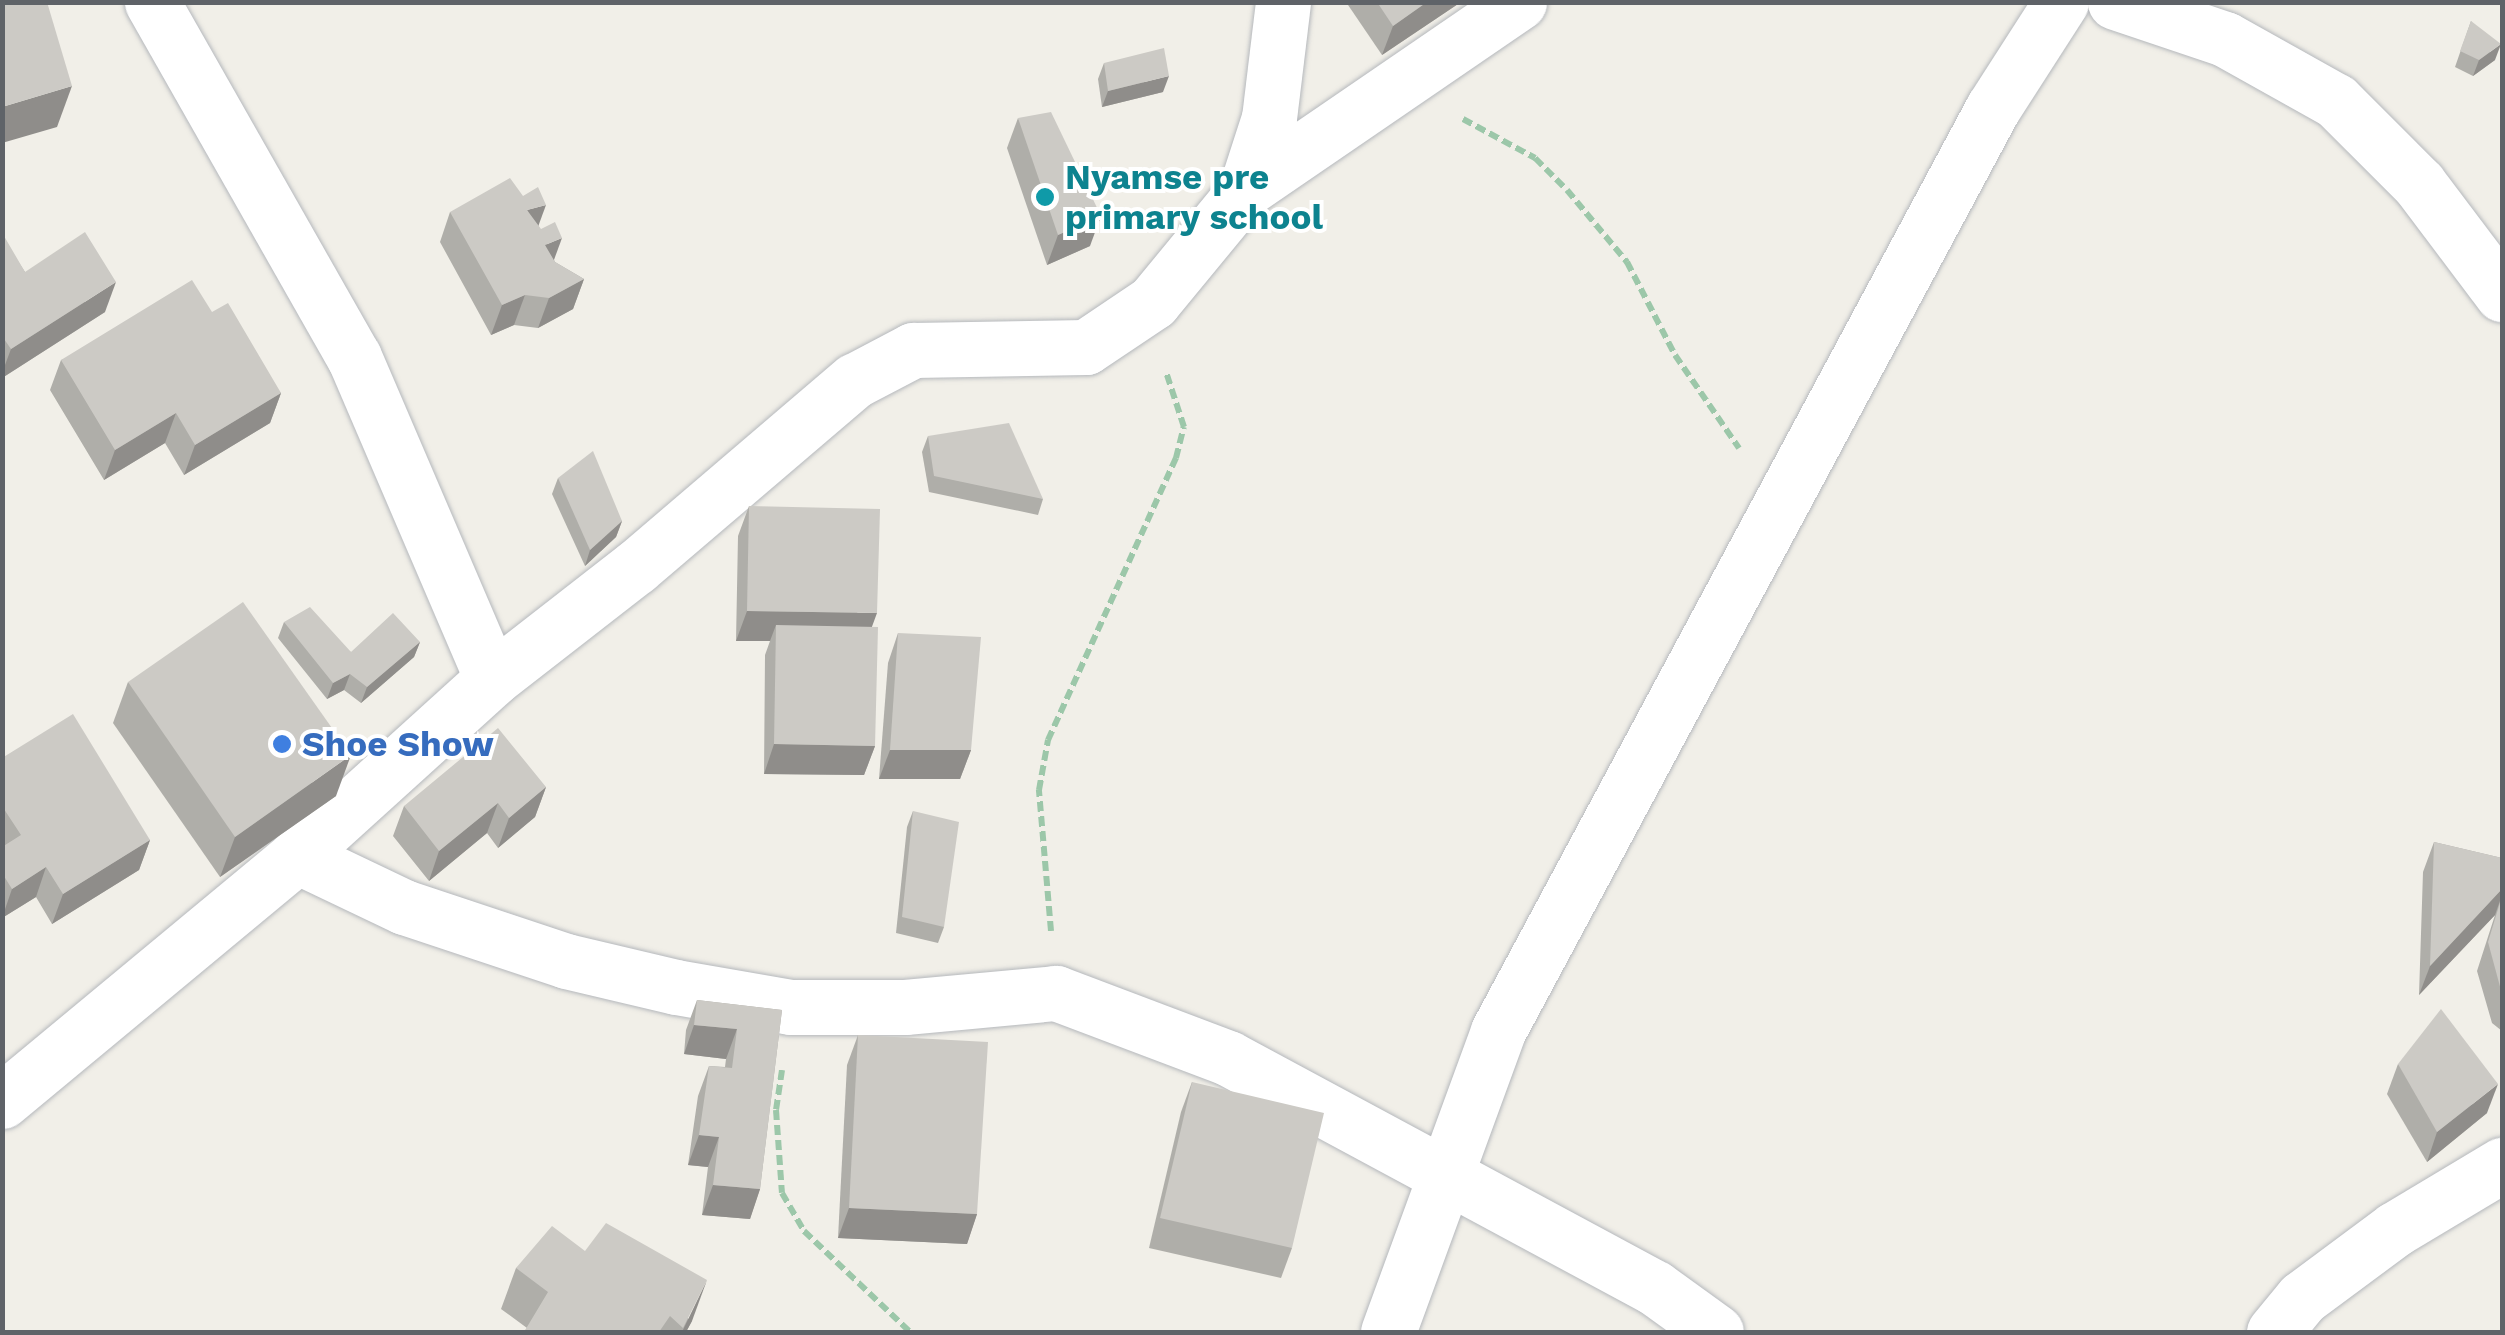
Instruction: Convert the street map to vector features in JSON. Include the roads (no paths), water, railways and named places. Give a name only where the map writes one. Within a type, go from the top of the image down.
[{"type":"street","points":[[152,2],[354,357],[492,679]]},
{"type":"street","points":[[1246,189],[1269,118],[1284,2]]},
{"type":"street","points":[[2,1101],[297,856],[492,679],[636,567],[854,380],[913,350],[1042,353],[1086,347],[1116,330],[1168,287],[1246,189],[1519,2]]},
{"type":"street","points":[[1388,1332],[1441,1178],[1498,1031],[1993,108],[2061,2]]},
{"type":"street","points":[[2115,2],[2226,39],[2336,101],[2419,184],[2502,294]]},
{"type":"street","points":[[297,856],[404,906],[566,961],[791,1007],[904,1007],[1056,993],[1228,1058],[1441,1178],[1655,1288],[1716,1332]]},
{"type":"street","points":[[2274,1332],[2302,1298],[2395,1230],[2502,1166]]},
{"type":"place","name":"Nyamse pre primary school","points":[[1045,197]]},
{"type":"place","name":"Shoe Show","points":[[282,744]]}]
